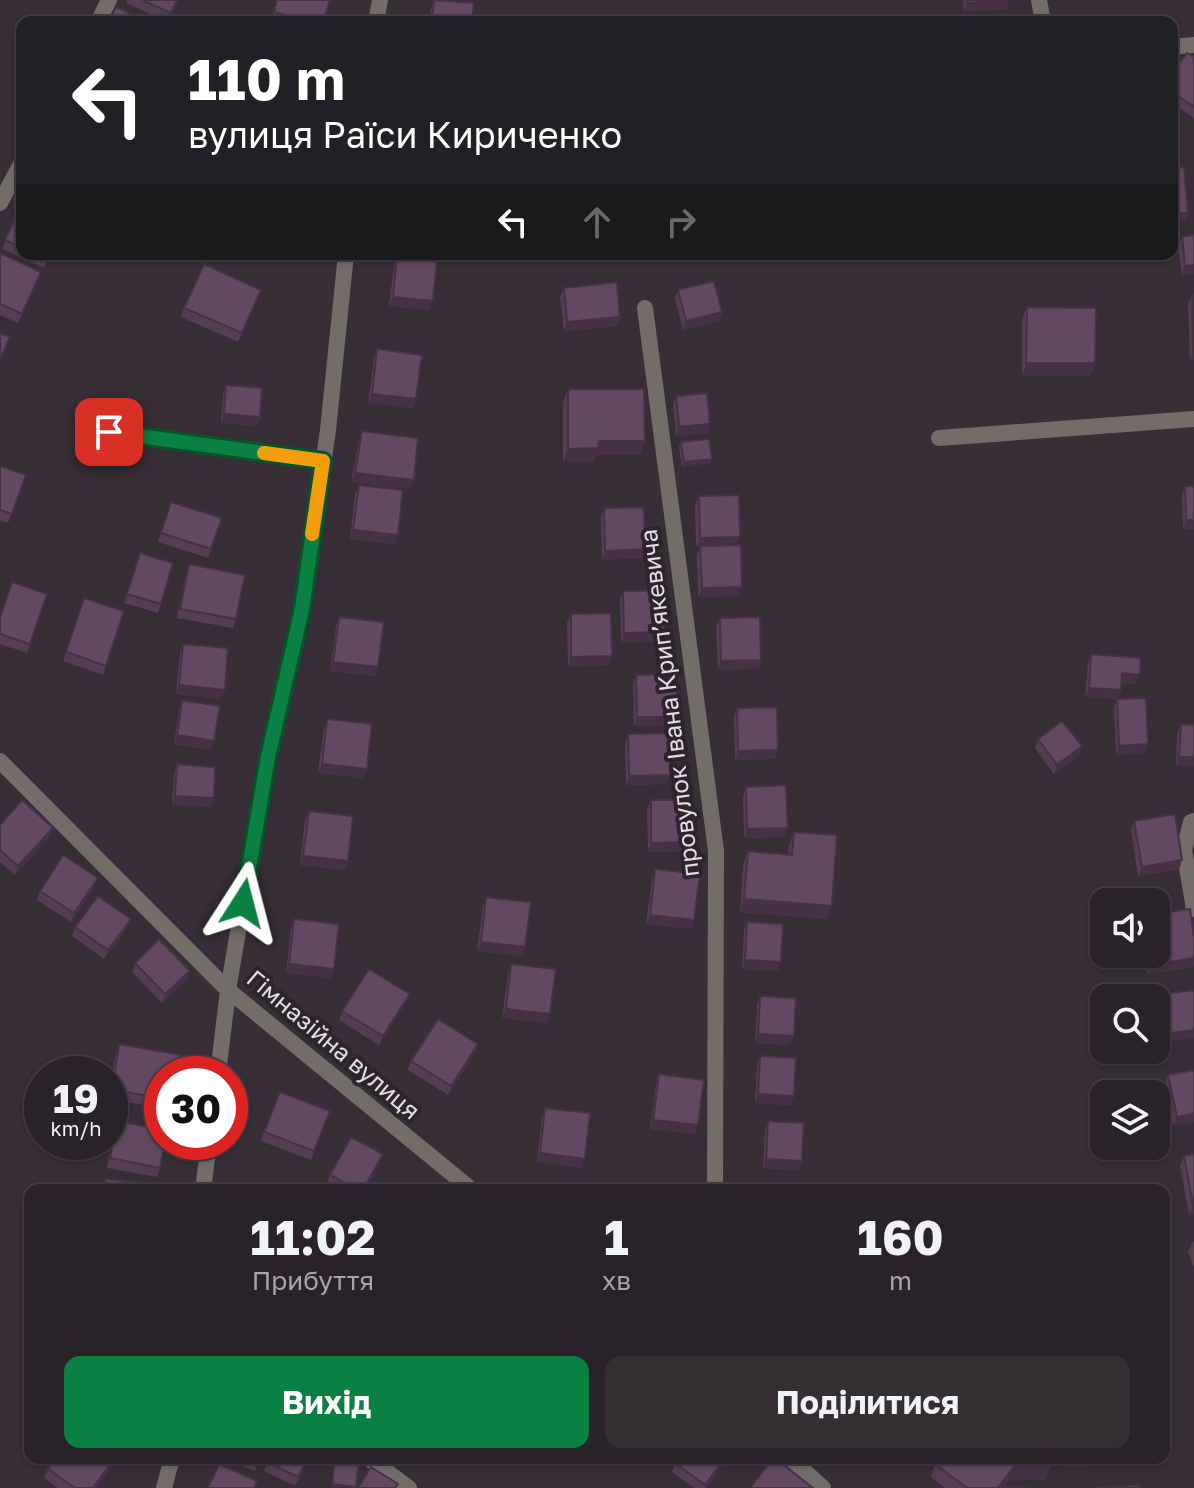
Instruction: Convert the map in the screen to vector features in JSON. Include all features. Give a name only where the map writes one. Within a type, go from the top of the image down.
[{"type":"street","points":[[0,203],[16,173]]},
{"type":"street","points":[[220,1056],[228,990],[268,757],[302,609],[323,461],[345,260]]},
{"type":"street","name":"провулок Івана Крипʼякевича","points":[[645,308],[716,851],[715,1184]]},
{"type":"street","points":[[939,438],[1194,419]]},
{"type":"street","points":[[109,432],[323,461]]},
{"type":"street","name":"Гімназійна вулиця","points":[[0,761],[228,990],[465,1184]]},
{"type":"street","points":[[1194,821],[1191,822],[1184,850],[1194,909]]},
{"type":"street","points":[[204,1184],[207,1160]]},
{"type":"street","points":[[164,1488],[170,1464]]},
{"type":"street","points":[[376,1464],[409,1488]]},
{"type":"street","points":[[797,1464],[823,1488]]},
{"type":"building","points":[[142,0],[177,0],[171,13]]},
{"type":"building","points":[[277,0],[330,0],[325,16],[288,16],[274,12]]},
{"type":"building","points":[[434,0],[474,3],[473,16],[433,16]]},
{"type":"building","points":[[967,0],[1006,0],[967,3]]},
{"type":"building","points":[[116,7],[136,16],[112,16]]},
{"type":"building","points":[[1187,53],[1194,57],[1194,107],[1178,96],[1178,65]]},
{"type":"building","points":[[1184,167],[1188,213],[1178,214],[1178,168]]},
{"type":"building","points":[[16,216],[16,245],[5,240]]},
{"type":"building","points":[[1194,235],[1194,265],[1185,266],[1182,237]]},
{"type":"building","points":[[0,253],[41,272],[22,314],[0,304]]},
{"type":"building","points":[[397,260],[437,260],[433,301],[393,297]]},
{"type":"building","points":[[204,264],[261,290],[242,333],[184,308]]},
{"type":"building","points":[[714,281],[722,312],[686,321],[678,290]]},
{"type":"building","points":[[617,282],[620,317],[567,322],[564,288]]},
{"type":"building","points":[[1194,295],[1194,352],[1193,352]]},
{"type":"building","points":[[1027,307],[1096,308],[1095,363],[1026,363]]},
{"type":"building","points":[[0,333],[10,337],[0,360]]},
{"type":"building","points":[[377,349],[422,355],[416,399],[372,394]]},
{"type":"building","points":[[226,385],[262,388],[260,417],[224,414]]},
{"type":"building","points":[[568,389],[644,389],[645,441],[599,441],[598,448],[568,449]]},
{"type":"building","points":[[707,393],[710,424],[679,427],[676,396]]},
{"type":"building","points":[[362,431],[418,438],[414,480],[355,473]]},
{"type":"building","points":[[709,439],[712,459],[684,462],[681,442]]},
{"type":"building","points":[[0,466],[26,475],[12,514],[0,510]]},
{"type":"building","points":[[359,485],[403,490],[398,535],[353,530]]},
{"type":"building","points":[[1185,486],[1194,486],[1194,520],[1186,520]]},
{"type":"building","points":[[739,495],[740,537],[700,538],[699,496]]},
{"type":"building","points":[[171,502],[222,518],[211,549],[161,533]]},
{"type":"building","points":[[644,507],[645,549],[605,551],[604,508]]},
{"type":"building","points":[[741,545],[742,587],[702,588],[700,546]]},
{"type":"building","points":[[140,553],[173,563],[161,604],[127,594]]},
{"type":"building","points":[[189,564],[245,575],[236,619],[180,609]]},
{"type":"building","points":[[12,582],[47,594],[30,644],[0,634],[0,618]]},
{"type":"building","points":[[663,590],[664,632],[624,633],[623,591]]},
{"type":"building","points":[[84,598],[124,611],[106,666],[66,652]]},
{"type":"building","points":[[611,613],[612,656],[571,657],[571,614]]},
{"type":"building","points":[[339,617],[384,622],[378,667],[333,662]]},
{"type":"building","points":[[760,617],[761,660],[721,661],[720,618]]},
{"type":"building","points":[[183,644],[228,648],[225,690],[179,685]]},
{"type":"building","points":[[1091,654],[1141,658],[1140,675],[1122,673],[1121,690],[1089,688]]},
{"type":"building","points":[[676,674],[678,717],[637,717],[636,675]]},
{"type":"building","points":[[1146,698],[1148,744],[1119,746],[1117,699]]},
{"type":"building","points":[[182,700],[220,706],[214,741],[177,735]]},
{"type":"building","points":[[777,707],[778,750],[738,751],[737,708]]},
{"type":"building","points":[[327,719],[372,724],[367,769],[322,764]]},
{"type":"building","points":[[1062,721],[1082,746],[1057,765],[1038,739]]},
{"type":"building","points":[[1181,724],[1194,725],[1194,757],[1179,757]]},
{"type":"building","points":[[669,733],[670,775],[629,776],[628,734]]},
{"type":"building","points":[[177,764],[215,767],[214,798],[175,796]]},
{"type":"building","points":[[786,785],[788,828],[747,829],[746,787]]},
{"type":"building","points":[[22,800],[53,828],[18,866],[0,850],[0,825]]},
{"type":"building","points":[[651,800],[691,800],[692,842],[651,843]]},
{"type":"building","points":[[309,811],[353,816],[348,861],[303,856]]},
{"type":"building","points":[[1175,814],[1182,860],[1142,867],[1134,821]]},
{"type":"building","points":[[794,832],[837,835],[832,906],[744,899],[748,851],[792,855]]},
{"type":"building","points":[[63,855],[98,878],[74,913],[40,891]]},
{"type":"building","points":[[655,869],[700,874],[694,920],[650,915]]},
{"type":"building","points":[[98,896],[131,919],[108,950],[75,927]]},
{"type":"building","points":[[486,897],[531,902],[525,947],[481,942]]},
{"type":"building","points":[[1190,909],[1194,958],[1170,962],[1170,912]]},
{"type":"building","points":[[294,919],[339,924],[334,969],[289,964]]},
{"type":"building","points":[[747,922],[783,924],[781,962],[745,960]]},
{"type":"building","points":[[159,939],[190,971],[165,994],[135,963]]},
{"type":"building","points":[[511,964],[556,969],[550,1014],[506,1009]]},
{"type":"building","points":[[369,969],[410,994],[383,1036],[342,1011]]},
{"type":"building","points":[[1194,990],[1194,1030],[1170,1033],[1170,993]]},
{"type":"building","points":[[760,996],[796,998],[794,1036],[758,1034]]},
{"type":"building","points":[[438,1019],[478,1044],[451,1086],[411,1061]]},
{"type":"building","points":[[119,1044],[181,1055],[144,1056],[144,1095],[128,1093],[128,1056],[117,1056]]},
{"type":"building","points":[[760,1056],[796,1058],[794,1096],[758,1094]]},
{"type":"building","points":[[1194,1070],[1194,1114],[1177,1117],[1168,1075]]},
{"type":"building","points":[[659,1074],[704,1080],[698,1125],[653,1120]]},
{"type":"building","points":[[280,1092],[330,1111],[314,1151],[264,1132]]},
{"type":"building","points":[[545,1108],[590,1113],[585,1159],[540,1153]]},
{"type":"building","points":[[768,1121],[804,1123],[802,1161],[766,1159]]},
{"type":"building","points":[[128,1123],[144,1126],[144,1160],[162,1160],[160,1168],[120,1160],[128,1160]]},
{"type":"building","points":[[351,1137],[383,1154],[366,1184],[347,1184],[330,1175]]},
{"type":"building","points":[[1194,1154],[1194,1206],[1193,1206],[1184,1156]]},
{"type":"building","points":[[105,1179],[161,1184],[105,1184]]},
{"type":"building","points":[[52,1464],[110,1464],[93,1488],[75,1488],[48,1469]]},
{"type":"building","points":[[219,1464],[257,1481],[254,1488],[208,1488]]},
{"type":"building","points":[[271,1464],[305,1464],[298,1477]]},
{"type":"building","points":[[334,1464],[358,1464],[356,1487],[332,1484]]},
{"type":"building","points":[[676,1464],[721,1464],[705,1485]]},
{"type":"building","points":[[768,1464],[783,1464],[813,1488],[752,1488]]},
{"type":"building","points":[[935,1464],[1051,1464],[1051,1467],[1014,1467],[999,1486],[1030,1488],[967,1488]]},
{"type":"building","points":[[371,1467],[398,1484],[395,1488],[358,1488]]},
{"type":"building","points":[[1140,1485],[1140,1488],[1092,1488]]},
{"type":"slow traffic","points":[[264,453],[323,461],[312,534]]},
{"type":"route","points":[[109,432],[323,461],[302,609],[268,757],[243,903]]}]
